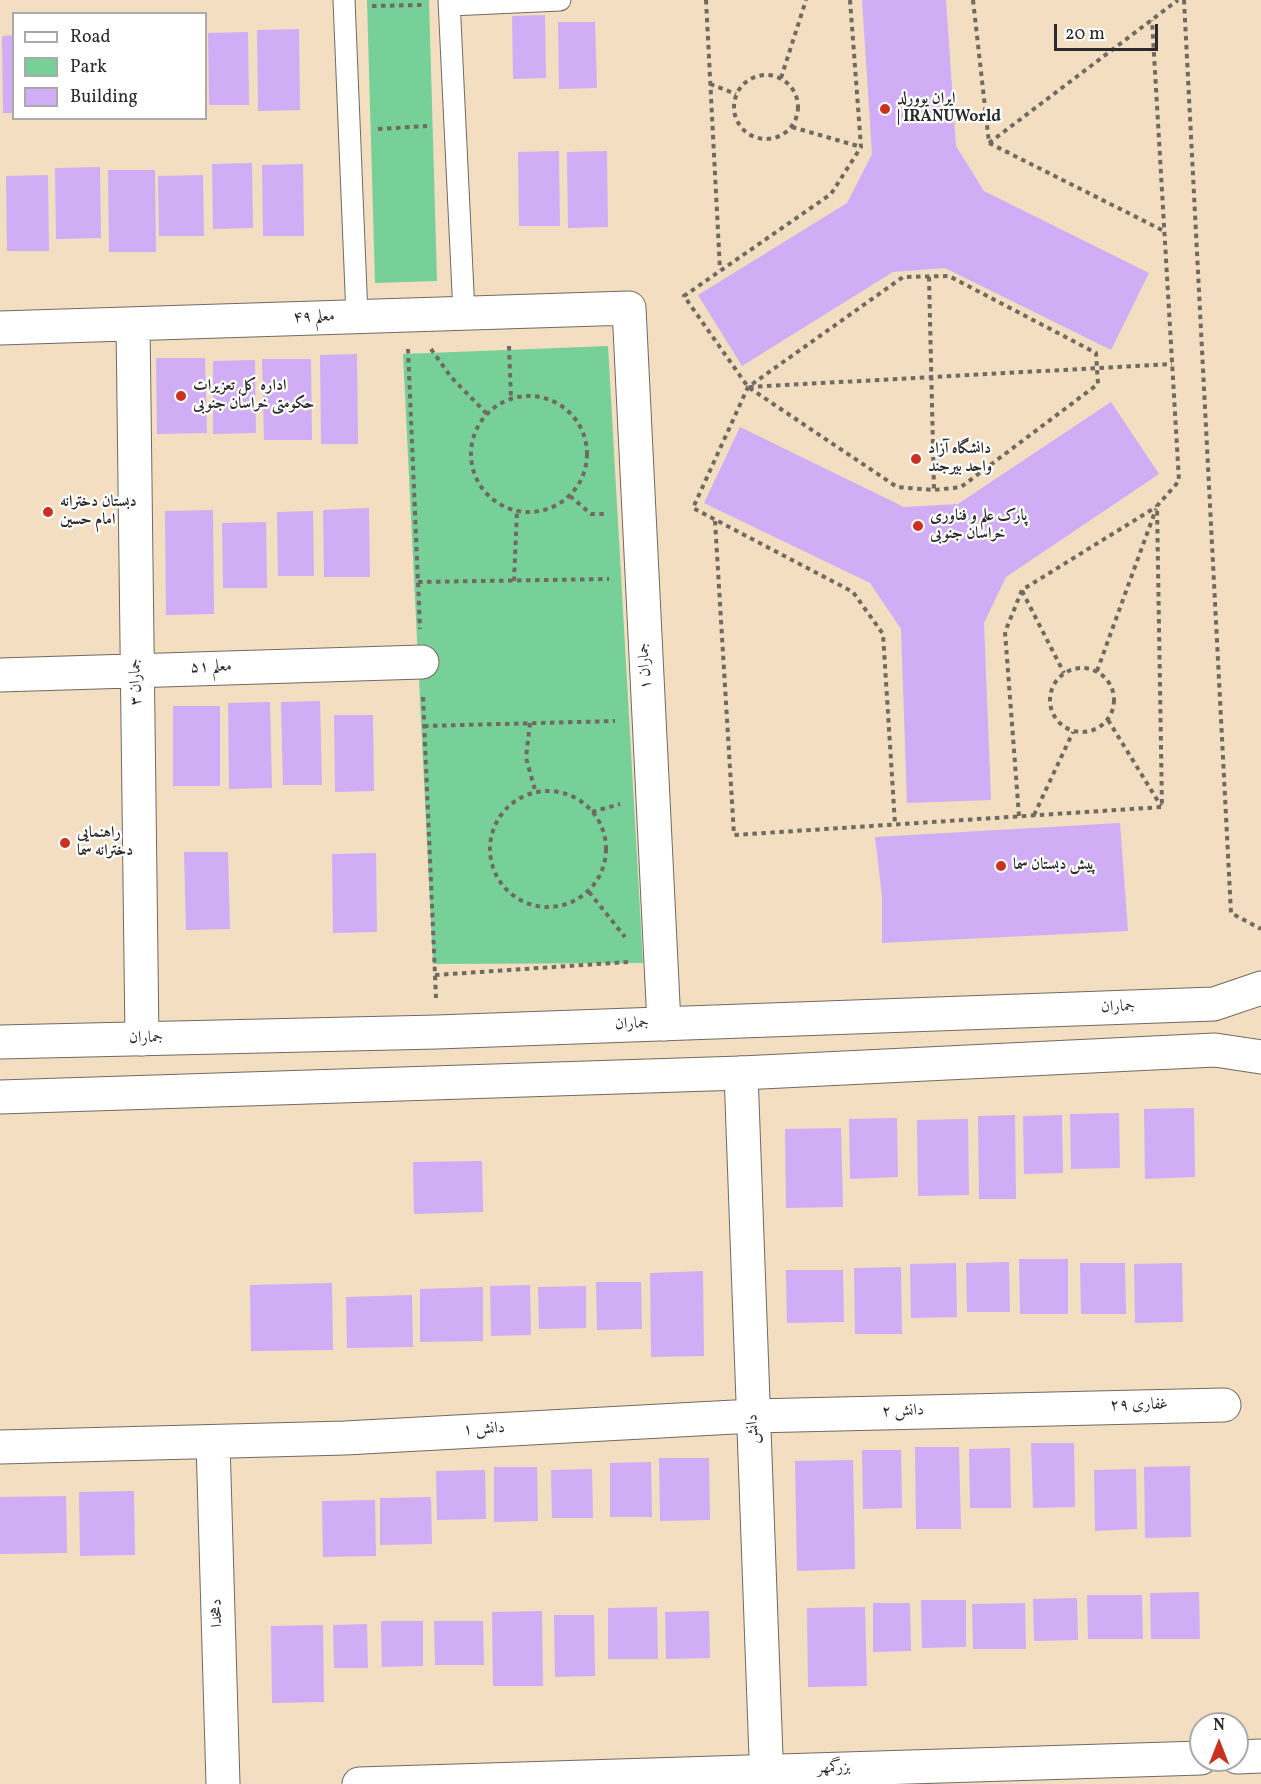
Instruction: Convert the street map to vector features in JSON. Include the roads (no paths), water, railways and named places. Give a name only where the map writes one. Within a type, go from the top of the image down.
[{"type":"street","name":"معلم ۴۹","points":[[0,328],[629,308]]},
{"type":"street","name":"جماران ۱","points":[[629,308],[664,1024]]},
{"type":"street","name":"جماران ۳","points":[[133,324],[142,1039]]},
{"type":"street","name":"معلم ۵۱","points":[[0,675],[422,662]]},
{"type":"street","name":"جماران","points":[[0,1042],[437,1032],[1214,1004],[1261,988]]},
{"type":"street","points":[[1129,1007],[1130,1054]]},
{"type":"street","points":[[0,1097],[741,1073],[1215,1050],[1261,1057]]},
{"type":"street","name":"دانش","points":[[741,1073],[766,1777]]},
{"type":"street","name":"غفاری ۲۹","points":[[1053,1408],[1224,1405]]},
{"type":"street","name":"دانش ۲","points":[[753,1416],[1053,1408]]},
{"type":"street","name":"دانش ۱","points":[[0,1447],[345,1438],[753,1416]]},
{"type":"street","name":"دهخدا","points":[[213,1442],[223,1784]]},
{"type":"street","name":"بزرگمهر","points":[[359,1784],[766,1777],[1189,1759]]},
{"type":"lane","points":[[464,313],[449,2],[560,0]]},
{"type":"lane","points":[[344,3],[357,316]]},
{"type":"place","name":"ایران یوورلد | IRANUWorld","points":[[885,109]]},
{"type":"place","name":"اداره کل تعزیرات حکومتی خراسان جنوبی","points":[[181,396]]},
{"type":"place","name":"دانشگاه آزاد واحد بیرجند","points":[[916,459]]},
{"type":"place","name":"دبستان دخترانه امام حسین","points":[[48,512]]},
{"type":"place","name":"پارک علم و فناوری خراسان جنوبی","points":[[918,526]]},
{"type":"place","name":"راهنمایی دخترانه سما","points":[[65,843]]},
{"type":"place","name":"پیش دبستان سما","points":[[1001,866]]}]
